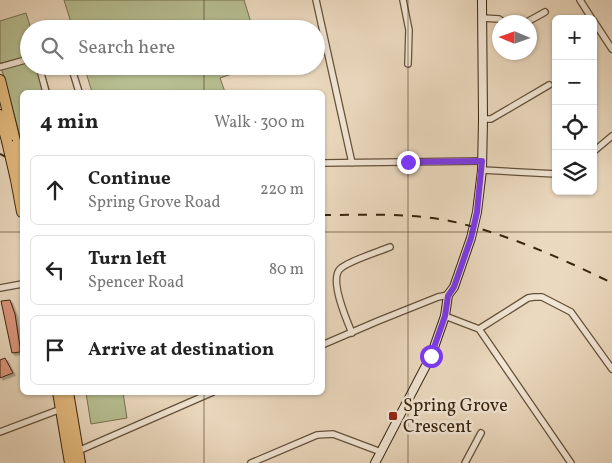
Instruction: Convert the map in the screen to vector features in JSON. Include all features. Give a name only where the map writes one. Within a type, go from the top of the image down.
[{"type":"highway","points":[[0,80],[19,176]]},
{"type":"highway","points":[[0,115],[11,143]]},
{"type":"highway","points":[[59,395],[70,463]]},
{"type":"highway","points":[[69,395],[80,463]]},
{"type":"main road","points":[[375,463],[431,356],[445,316],[448,296],[454,287],[471,238],[477,212],[482,165],[482,0]]},
{"type":"street","points":[[316,0],[320,20]]},
{"type":"street","points":[[403,0],[409,30],[408,64]]},
{"type":"street","points":[[580,0],[590,15]]},
{"type":"street","points":[[537,16],[545,12]]},
{"type":"street","points":[[482,18],[492,19]]},
{"type":"street","points":[[597,26],[612,49]]},
{"type":"street","points":[[325,41],[352,163]]},
{"type":"street","points":[[0,67],[20,61]]},
{"type":"street","points":[[41,75],[45,90]]},
{"type":"street","points":[[74,75],[78,90]]},
{"type":"street","points":[[483,119],[490,118],[549,85]]},
{"type":"street","points":[[595,150],[612,136]]},
{"type":"street","points":[[325,163],[482,165],[516,173],[552,174]]},
{"type":"street","points":[[352,333],[342,310],[336,278],[338,270],[345,265],[390,247]]},
{"type":"street","points":[[0,288],[20,284]]},
{"type":"street","points":[[325,344],[430,300],[448,296]]},
{"type":"street","points":[[479,329],[528,298],[542,297],[570,312],[612,370]]},
{"type":"street","points":[[445,316],[479,329],[571,463]]},
{"type":"street","points":[[78,451],[207,395]]},
{"type":"street","points":[[0,432],[61,409]]},
{"type":"street","points":[[251,463],[325,433],[333,434],[381,452]]},
{"type":"street","points":[[465,463],[481,433]]},
{"type":"green space","points":[[64,0],[244,0],[250,20],[70,20]]},
{"type":"green space","points":[[26,13],[28,20],[20,20],[20,75],[45,75],[49,90],[20,90],[20,137],[0,63],[0,21]]},
{"type":"green space","points":[[87,75],[229,75],[220,78],[224,90],[91,90]]},
{"type":"green space","points":[[86,395],[123,395],[127,418],[91,424]]},
{"type":"building","points":[[10,300],[15,314],[20,347],[20,352],[12,353],[1,301]]},
{"type":"building","points":[[5,358],[13,373],[0,378],[0,360]]},
{"type":"railway","points":[[0,154],[20,164]]},
{"type":"railway","points":[[325,215],[411,216],[463,224],[539,250],[612,283]]},
{"type":"place","name":"Spring Grove Crescent","points":[[393,416]]},
{"type":"route","points":[[408,162],[482,161],[477,212],[471,238],[454,287],[448,296],[445,316],[431,356]]}]
